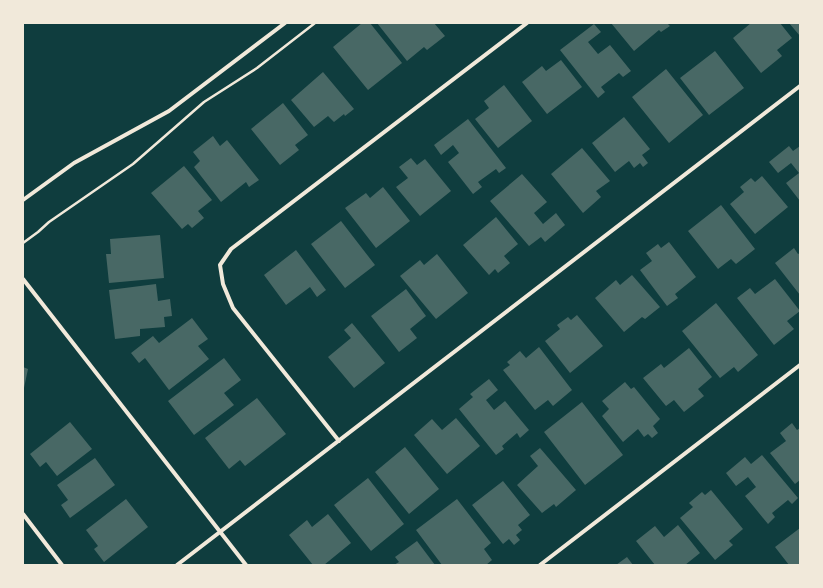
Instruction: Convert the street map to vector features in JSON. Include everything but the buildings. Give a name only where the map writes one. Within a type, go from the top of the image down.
[{"type":"street","points":[[23,200],[74,163],[169,111],[285,23]]},
{"type":"street","points":[[339,441],[233,308],[223,284],[220,265],[231,249],[527,23]]},
{"type":"street","points":[[177,565],[800,86]]},
{"type":"street","points":[[23,279],[246,565]]},
{"type":"street","points":[[540,565],[800,365]]},
{"type":"street","points":[[23,514],[62,565]]},
{"type":"path","points":[[23,243],[49,222],[133,164],[204,102],[257,68],[315,23]]}]
